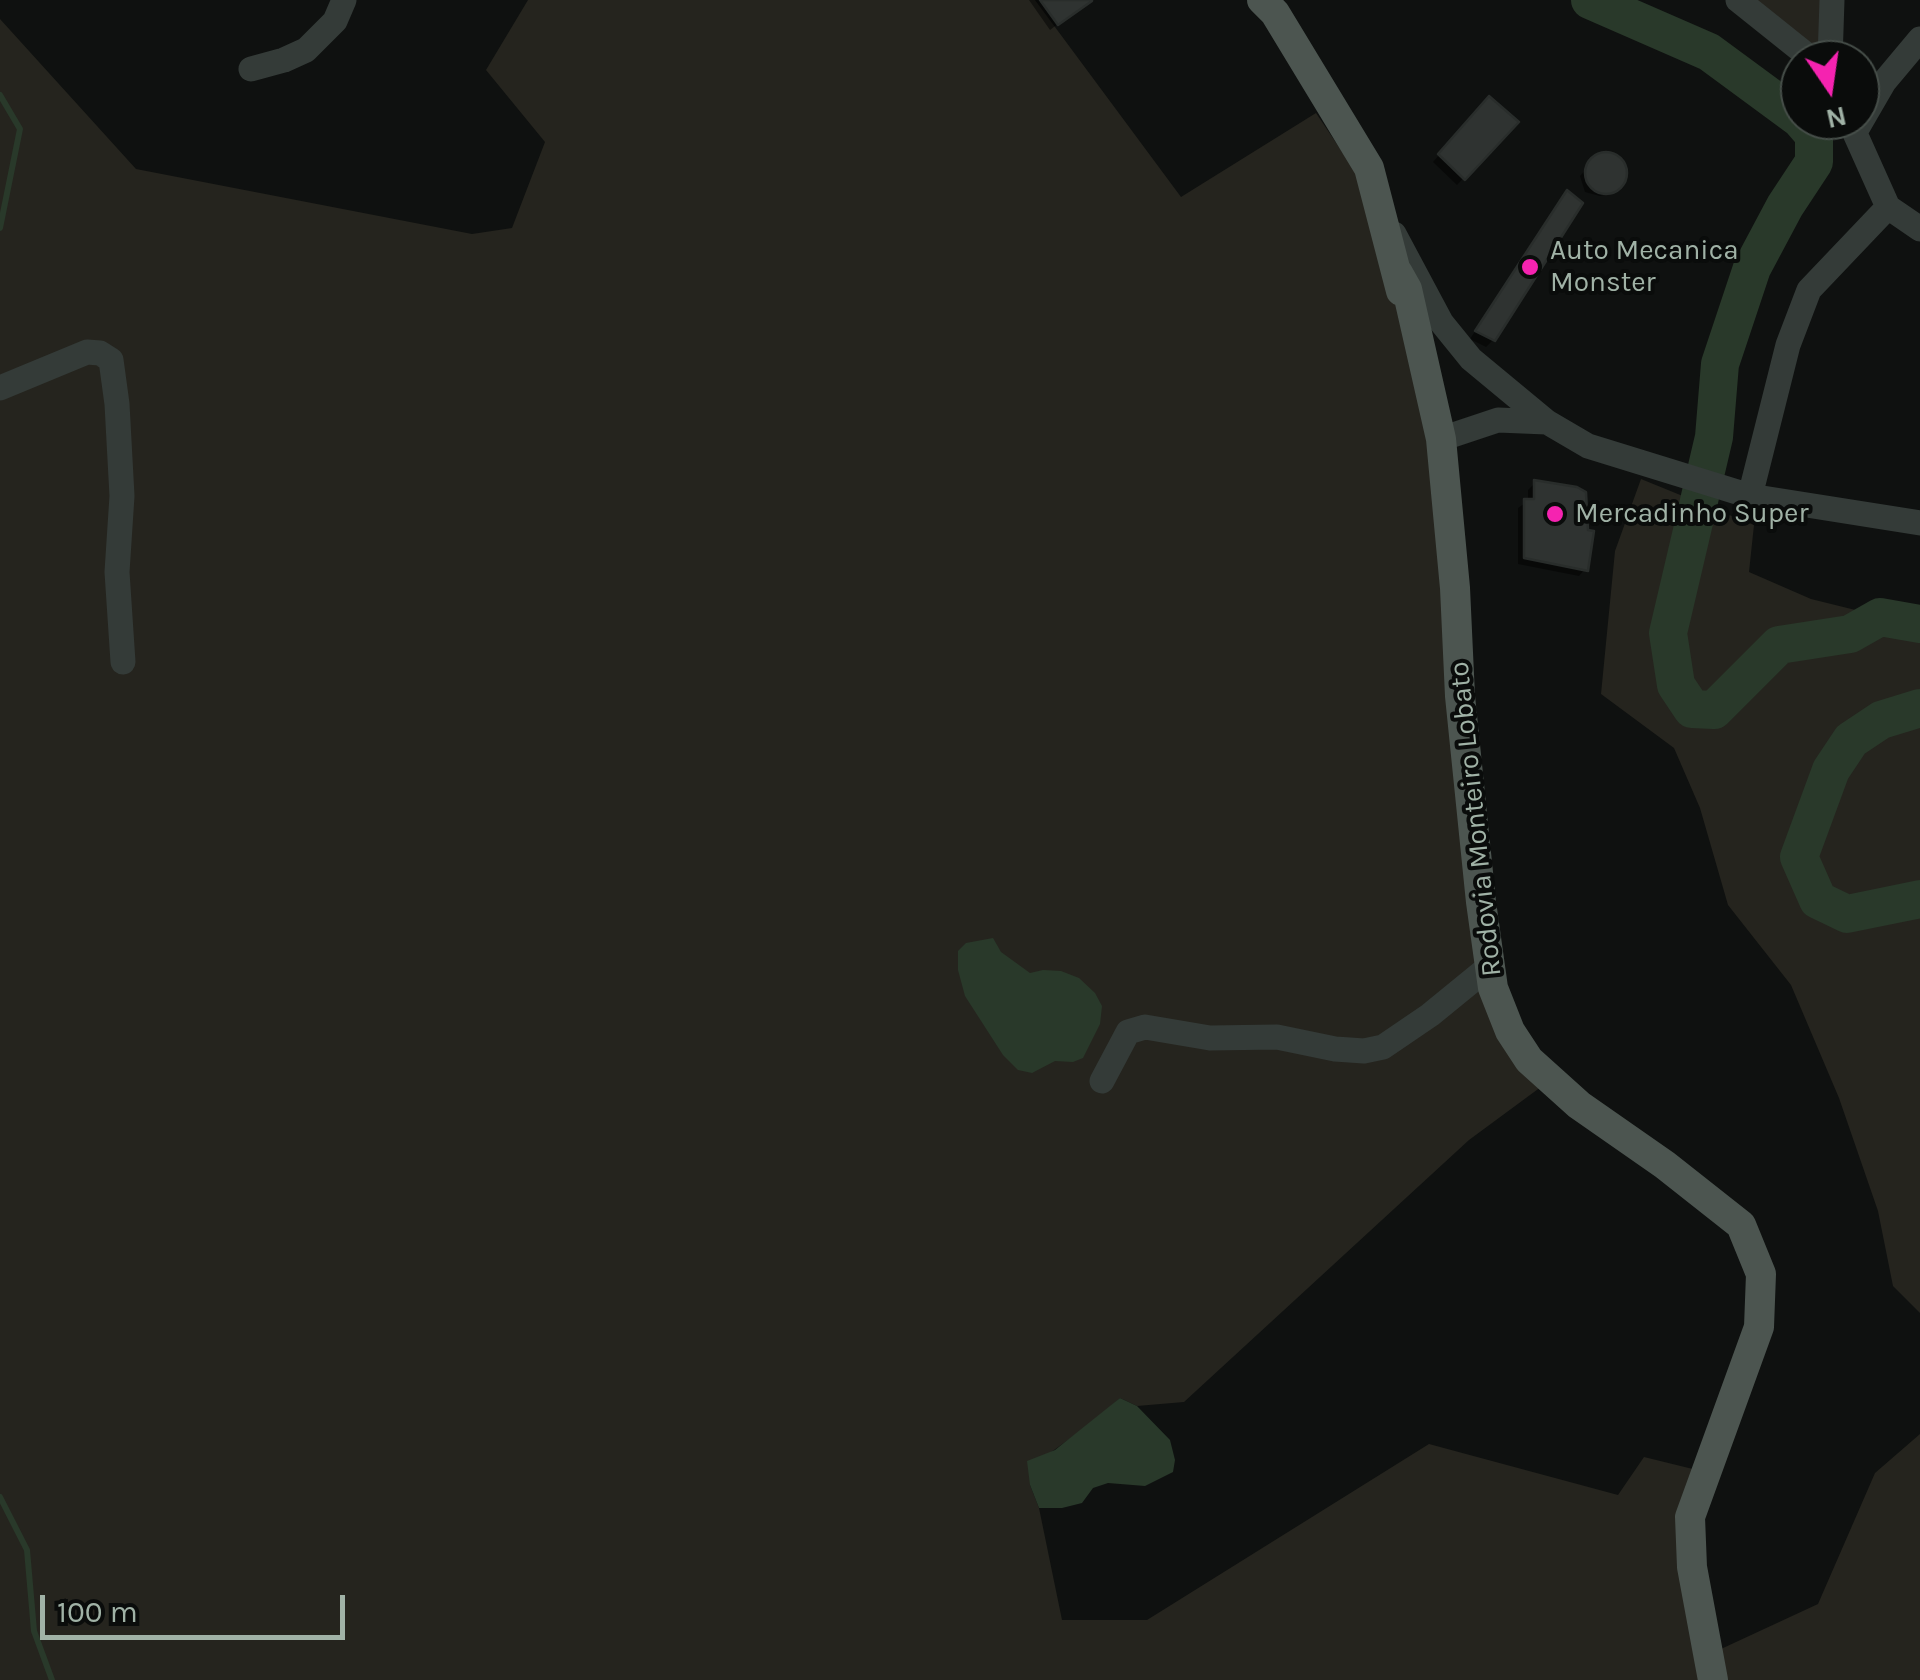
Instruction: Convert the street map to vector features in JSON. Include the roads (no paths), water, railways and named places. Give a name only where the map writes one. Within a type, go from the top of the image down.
[{"type":"main road","name":"Rodovia Monteiro Lobato","points":[[1247,0],[1342,158],[1380,208]]},
{"type":"main road","name":"Rodovia Monteiro Lobato","points":[[1262,0],[1274,13],[1369,168],[1427,368],[1442,439],[1460,696],[1493,988],[1510,1031],[1530,1060],[1578,1105],[1741,1225],[1761,1274],[1759,1327],[1690,1517],[1692,1567],[1714,1680]]},
{"type":"street","points":[[251,69],[306,50],[335,20],[344,0]]},
{"type":"street","points":[[1738,0],[1788,40]]},
{"type":"street","points":[[1831,40],[1832,0]]},
{"type":"street","points":[[1880,88],[1920,38]]},
{"type":"street","points":[[1858,140],[1888,207],[1920,229]]},
{"type":"street","points":[[1750,496],[1788,345],[1809,290],[1888,207]]},
{"type":"street","points":[[1380,208],[1442,322],[1471,359],[1547,422],[1588,446],[1719,489],[1920,523]]},
{"type":"street","points":[[0,388],[87,352],[100,352],[111,360],[122,496],[117,572],[123,662]]},
{"type":"street","points":[[1442,439],[1498,420],[1547,422]]},
{"type":"street","points":[[1102,1081],[1128,1032],[1145,1028],[1210,1038],[1277,1038],[1335,1049],[1364,1051],[1382,1047],[1490,966]]},
{"type":"waterway","points":[[1590,0],[1709,52],[1780,104]]},
{"type":"waterway","points":[[0,95],[20,129],[0,228]]},
{"type":"waterway","points":[[1814,140],[1814,162],[1752,268],[1720,364],[1714,437],[1668,633],[1676,685],[1692,709],[1714,710],[1779,645],[1850,634],[1880,617],[1920,624]]},
{"type":"waterway","points":[[1920,708],[1881,720],[1851,740],[1831,770],[1799,857],[1818,900],[1847,914],[1920,899]]},
{"type":"waterway","points":[[0,1497],[27,1550],[34,1631],[52,1680]]},
{"type":"place","name":"Auto Mecanica Monster","points":[[1530,267]]},
{"type":"place","name":"Mercadinho Super","points":[[1555,514]]}]
